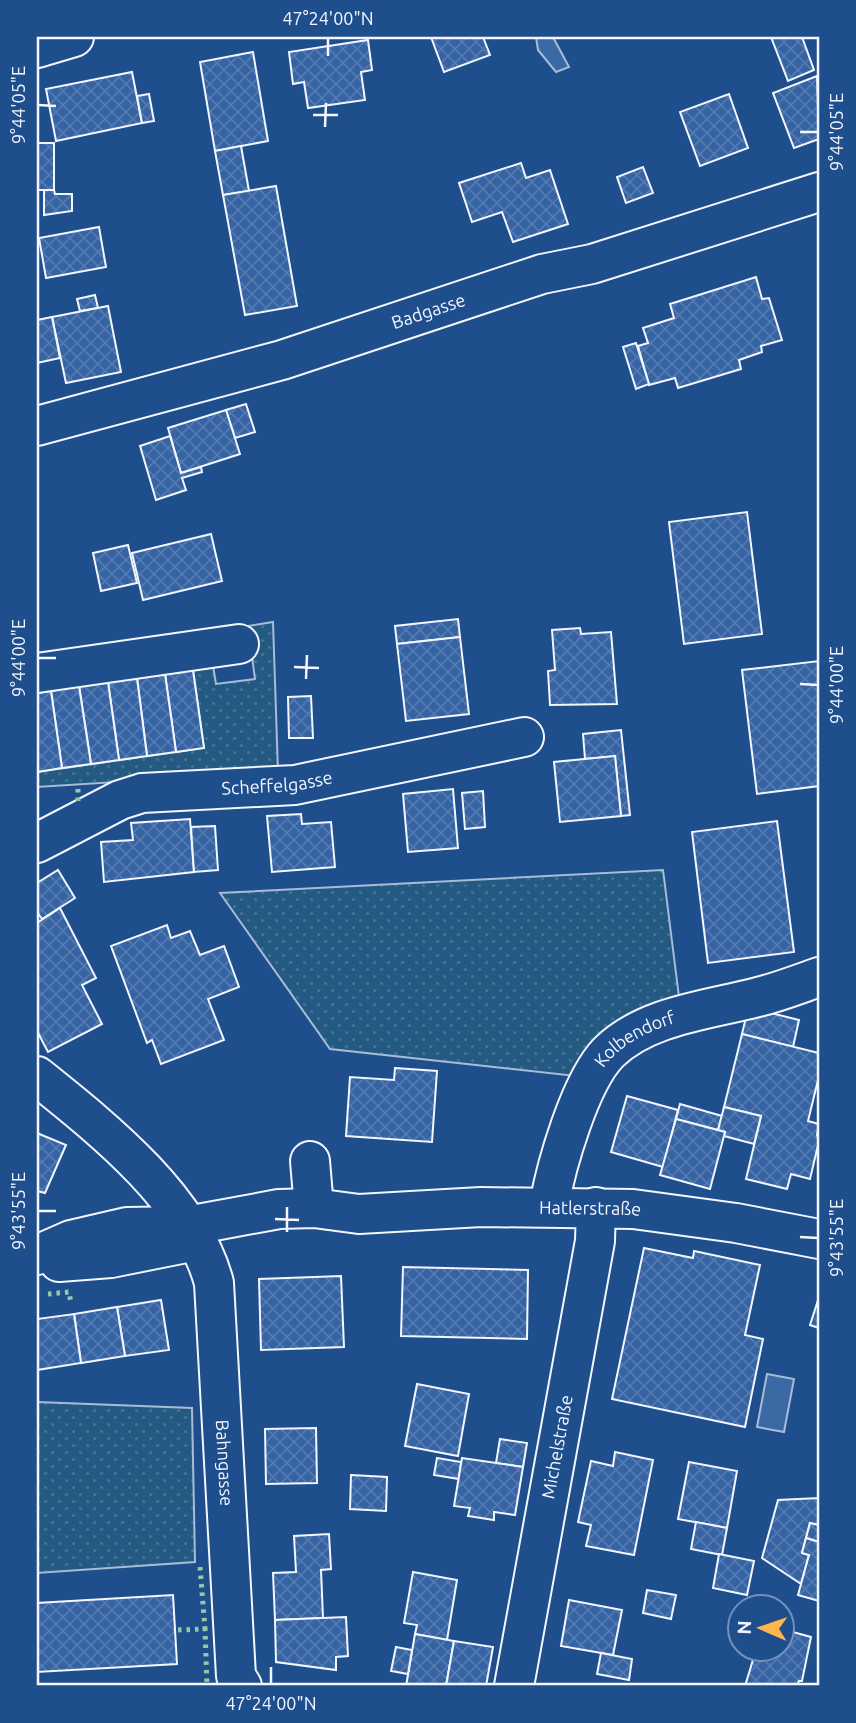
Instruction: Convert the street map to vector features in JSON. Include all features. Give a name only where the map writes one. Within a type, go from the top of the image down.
[{"type":"street","points":[[37,48],[74,37]]},
{"type":"street","name":"Badgasse","points":[[37,426],[282,359],[542,274],[593,264],[819,192]]},
{"type":"street","points":[[37,673],[239,644]]},
{"type":"street","name":"Scheffelgasse","points":[[37,843],[120,800],[142,793],[295,785],[524,737]]},
{"type":"street","name":"Kolbendorf","points":[[549,1206],[564,1144],[586,1090],[608,1053],[637,1032],[676,1016],[761,996],[819,977]]},
{"type":"street","points":[[37,1076],[153,1180],[192,1233]]},
{"type":"street","points":[[310,1161],[314,1208]]},
{"type":"street","name":"Hatlerstraße","points":[[192,1233],[262,1210],[314,1208],[359,1214],[422,1209],[549,1206],[679,1214],[819,1239]]},
{"type":"street","name":"Michelstraße","points":[[514,1686],[595,1241],[596,1207]]},
{"type":"street","name":"Hatlerstraße","points":[[192,1233],[263,1237],[323,1226],[359,1214]]},
{"type":"street","points":[[37,1255],[71,1240],[127,1227],[192,1233]]},
{"type":"street","points":[[37,1262],[69,1263],[111,1258],[192,1233]]},
{"type":"street","name":"Bahngasse","points":[[192,1233],[207,1254],[215,1283],[236,1676],[242,1686]]},
{"type":"shaded area","points":[[536,37],[553,37],[569,67],[556,72],[538,50]]},
{"type":"shaded area","points":[[273,622],[278,772],[37,787],[37,772],[204,748],[193,670],[213,666],[216,684],[255,679],[248,626]]},
{"type":"shaded area","points":[[663,870],[680,1005],[576,1076],[330,1049],[220,893]]},
{"type":"shaded area","points":[[767,1374],[794,1379],[784,1432],[757,1427]]},
{"type":"shaded area","points":[[37,1402],[192,1408],[195,1562],[37,1573]]},
{"type":"building","points":[[431,37],[483,37],[490,55],[444,72]]},
{"type":"building","points":[[771,37],[802,37],[814,70],[788,81]]},
{"type":"building","points":[[368,40],[372,70],[361,72],[365,100],[308,108],[304,82],[293,84],[289,52]]},
{"type":"building","points":[[253,52],[268,141],[215,151],[200,62]]},
{"type":"building","points":[[132,72],[142,123],[56,141],[46,89]]},
{"type":"building","points":[[817,76],[819,139],[794,148],[773,93]]},
{"type":"building","points":[[149,94],[154,121],[142,123],[137,96]]},
{"type":"building","points":[[729,94],[748,148],[700,166],[680,112]]},
{"type":"building","points":[[37,143],[54,143],[54,190],[37,190]]},
{"type":"building","points":[[241,146],[249,191],[223,195],[215,151]]},
{"type":"building","points":[[521,163],[526,178],[550,170],[568,224],[513,242],[502,212],[472,222],[459,183]]},
{"type":"building","points":[[643,167],[653,193],[626,203],[617,177]]},
{"type":"building","points":[[276,186],[297,306],[245,315],[223,195]]},
{"type":"building","points":[[44,190],[54,190],[55,194],[72,194],[72,211],[44,215]]},
{"type":"building","points":[[99,227],[106,267],[46,278],[39,238]]},
{"type":"building","points":[[756,277],[762,299],[769,298],[782,340],[761,346],[762,352],[739,360],[741,369],[678,388],[675,378],[649,385],[638,346],[648,343],[643,328],[674,318],[670,304]]},
{"type":"building","points":[[95,295],[98,308],[80,311],[77,299]]},
{"type":"building","points":[[108,306],[121,372],[66,383],[52,317]]},
{"type":"building","points":[[52,317],[60,358],[37,363],[37,320]]},
{"type":"building","points":[[636,343],[649,384],[636,389],[623,347]]},
{"type":"building","points":[[246,404],[255,432],[235,438],[226,410]]},
{"type":"building","points":[[226,410],[240,454],[181,473],[168,428]]},
{"type":"building","points":[[170,436],[181,473],[201,467],[202,472],[182,478],[186,490],[156,500],[140,446]]},
{"type":"building","points":[[747,512],[762,634],[684,644],[669,522]]},
{"type":"building","points":[[211,534],[222,581],[143,600],[132,553]]},
{"type":"building","points":[[128,545],[137,583],[101,591],[93,553]]},
{"type":"building","points":[[458,619],[460,637],[397,644],[395,626]]},
{"type":"building","points":[[580,628],[581,634],[611,632],[617,704],[550,705],[548,671],[555,670],[552,630]]},
{"type":"building","points":[[460,637],[469,714],[406,721],[397,644]]},
{"type":"building","points":[[819,661],[819,786],[757,794],[742,670]]},
{"type":"building","points":[[193,670],[204,748],[176,752],[165,674]]},
{"type":"building","points":[[165,674],[176,752],[147,756],[137,678]]},
{"type":"building","points":[[137,678],[147,756],[119,760],[108,682]]},
{"type":"building","points":[[108,682],[119,760],[91,764],[79,686]]},
{"type":"building","points":[[79,686],[91,764],[62,768],[51,691]]},
{"type":"building","points":[[51,691],[62,768],[37,772],[37,693]]},
{"type":"building","points":[[311,696],[313,738],[289,738],[288,697]]},
{"type":"building","points":[[621,730],[630,815],[621,816],[615,756],[585,759],[583,734]]},
{"type":"building","points":[[615,756],[621,816],[560,822],[554,762]]},
{"type":"building","points":[[453,789],[458,848],[408,852],[403,794]]},
{"type":"building","points":[[483,791],[485,827],[465,829],[462,793]]},
{"type":"building","points":[[301,814],[302,824],[331,822],[335,867],[272,872],[267,816]]},
{"type":"building","points":[[190,819],[194,872],[104,882],[101,842],[133,840],[131,823]]},
{"type":"building","points":[[777,821],[794,952],[708,963],[692,832]]},
{"type":"building","points":[[215,826],[218,870],[194,872],[191,827]]},
{"type":"building","points":[[58,870],[75,898],[42,919],[37,912],[37,883]]},
{"type":"building","points":[[60,908],[96,978],[82,985],[102,1024],[48,1052],[37,1031],[37,923]]},
{"type":"building","points":[[167,925],[171,938],[190,931],[200,955],[224,946],[239,987],[208,999],[224,1040],[161,1064],[152,1040],[147,1043],[111,946]]},
{"type":"building","points":[[759,1010],[799,1020],[793,1047],[742,1034],[747,1013]]},
{"type":"building","points":[[742,1034],[819,1053],[819,1076],[808,1121],[819,1124],[819,1141],[810,1179],[791,1174],[787,1189],[746,1179],[761,1116],[724,1107]]},
{"type":"building","points":[[395,1068],[437,1071],[432,1142],[346,1136],[350,1077],[394,1080]]},
{"type":"building","points":[[627,1096],[678,1110],[663,1167],[611,1152]]},
{"type":"building","points":[[680,1104],[722,1116],[718,1130],[676,1119]]},
{"type":"building","points":[[724,1107],[761,1116],[754,1144],[724,1136],[725,1132],[718,1130]]},
{"type":"building","points":[[676,1119],[725,1132],[710,1189],[660,1175]]},
{"type":"building","points":[[37,1133],[66,1145],[45,1193],[37,1191]]},
{"type":"building","points":[[644,1248],[693,1258],[694,1251],[760,1265],[745,1335],[763,1339],[745,1427],[612,1399]]},
{"type":"building","points":[[403,1267],[528,1270],[527,1339],[401,1336]]},
{"type":"building","points":[[341,1276],[344,1347],[261,1350],[259,1279]]},
{"type":"building","points":[[819,1297],[819,1328],[810,1325]]},
{"type":"building","points":[[161,1300],[169,1350],[125,1356],[117,1307]]},
{"type":"building","points":[[117,1307],[125,1356],[81,1363],[74,1314]]},
{"type":"building","points":[[74,1314],[81,1363],[37,1370],[37,1319]]},
{"type":"building","points":[[417,1384],[469,1394],[458,1456],[405,1446]]},
{"type":"building","points":[[316,1428],[317,1483],[266,1484],[265,1429]]},
{"type":"building","points":[[500,1439],[527,1443],[523,1467],[496,1463]]},
{"type":"building","points":[[615,1452],[653,1460],[634,1555],[586,1546],[591,1525],[578,1522],[591,1461],[613,1466]]},
{"type":"building","points":[[437,1458],[461,1462],[459,1479],[434,1475]]},
{"type":"building","points":[[462,1458],[523,1467],[515,1515],[494,1512],[494,1520],[468,1516],[470,1508],[454,1506]]},
{"type":"building","points":[[689,1462],[737,1471],[727,1528],[678,1519]]},
{"type":"building","points":[[351,1475],[387,1477],[386,1511],[350,1509]]},
{"type":"building","points":[[819,1498],[818,1525],[810,1523],[802,1553],[809,1555],[801,1584],[762,1558],[778,1500]]},
{"type":"building","points":[[819,1519],[819,1542],[806,1538],[810,1523],[818,1525]]},
{"type":"building","points":[[696,1522],[727,1528],[722,1555],[691,1549]]},
{"type":"building","points":[[329,1534],[331,1569],[321,1570],[323,1618],[275,1620],[273,1573],[296,1572],[294,1536]]},
{"type":"building","points":[[806,1538],[819,1542],[819,1601],[798,1595],[809,1555],[802,1553]]},
{"type":"building","points":[[719,1554],[754,1561],[747,1594],[713,1588]]},
{"type":"building","points":[[413,1572],[457,1580],[447,1640],[415,1634],[417,1625],[404,1623]]},
{"type":"building","points":[[647,1590],[676,1595],[671,1619],[643,1613]]},
{"type":"building","points":[[173,1595],[177,1664],[37,1672],[37,1603]]},
{"type":"building","points":[[569,1600],[622,1610],[613,1655],[561,1646]]},
{"type":"building","points":[[346,1617],[348,1656],[336,1657],[336,1670],[276,1662],[275,1620]]},
{"type":"building","points":[[796,1633],[811,1637],[802,1681],[799,1681],[797,1686],[745,1686],[752,1664],[796,1664]]},
{"type":"building","points":[[415,1634],[454,1641],[446,1686],[406,1686]]},
{"type":"building","points":[[454,1641],[493,1647],[486,1686],[446,1686]]},
{"type":"building","points":[[396,1647],[412,1650],[408,1674],[391,1671]]},
{"type":"building","points":[[601,1653],[632,1659],[629,1680],[597,1674]]},
{"type":"hedge","points":[[78,789],[78,806]]},
{"type":"hedge","points":[[48,1294],[69,1292],[71,1303]]},
{"type":"hedge","points":[[200,1567],[205,1629]]},
{"type":"hedge","points":[[178,1630],[205,1629],[207,1686]]}]
